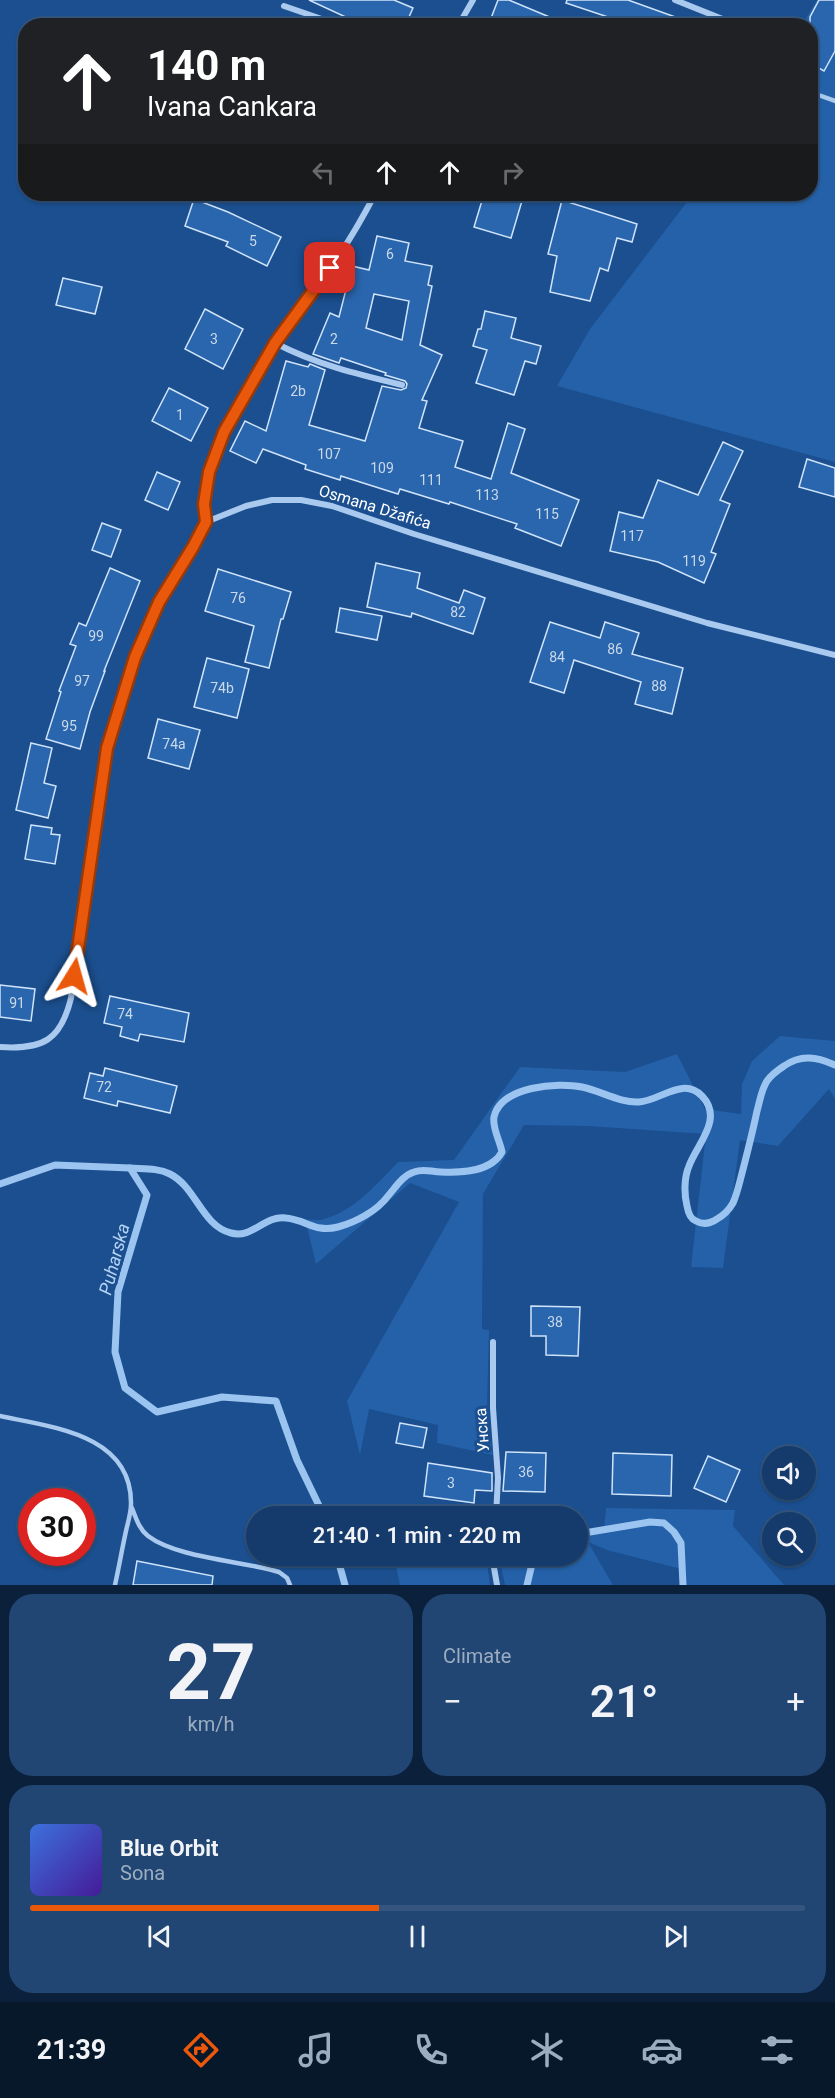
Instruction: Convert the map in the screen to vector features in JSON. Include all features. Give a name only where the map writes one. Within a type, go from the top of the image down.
[{"type":"street","points":[[463,18],[473,0]]},
{"type":"street","points":[[675,0],[720,18]]},
{"type":"street","points":[[284,6],[319,18]]},
{"type":"street","points":[[0,1047],[29,1047],[46,1041],[66,1020],[107,748],[135,657],[159,602],[206,522],[204,504],[209,472],[224,432],[275,343],[330,268],[371,201]]},
{"type":"street","points":[[275,343],[307,359],[402,385]]},
{"type":"street","name":"Osmana Džafića","points":[[206,522],[246,506],[272,500],[301,500],[332,506],[414,534],[707,623],[835,655]]},
{"type":"street","name":"Унска","points":[[493,1342],[493,1408],[498,1479],[497,1506]]},
{"type":"street","points":[[493,1566],[496,1585]]},
{"type":"lane","points":[[818,95],[835,101]]},
{"type":"lane","points":[[0,1416],[63,1430],[100,1445],[116,1459],[125,1472],[131,1505],[138,1524],[148,1535],[165,1545],[279,1572],[287,1578],[290,1585]]},
{"type":"lane","points":[[116,1585],[131,1505]]},
{"type":"shaded area","points":[[817,0],[835,0],[835,462],[557,386],[590,329],[688,201],[818,201],[818,18],[806,18]]},
{"type":"shaded area","points":[[780,1036],[835,1041],[835,1099],[829,1089],[778,1146],[740,1140],[723,1268],[691,1267],[706,1134],[588,1126],[524,1125],[483,1194],[482,1329],[489,1330],[487,1409],[493,1455],[437,1443],[438,1425],[369,1409],[360,1455],[347,1401],[459,1202],[410,1183],[316,1264],[305,1219],[322,1220],[345,1210],[364,1196],[398,1162],[454,1160],[520,1067],[625,1072],[677,1054],[705,1109],[741,1114],[742,1084],[752,1061]]},
{"type":"shaded area","points":[[606,1508],[735,1510],[733,1526],[762,1560],[762,1566],[768,1566],[784,1585],[684,1585],[685,1570],[607,1550],[588,1542],[588,1530],[604,1529]]},
{"type":"shaded area","points":[[588,1542],[613,1585],[505,1585],[501,1566],[588,1566]]},
{"type":"shaded area","points":[[396,1566],[487,1566],[490,1585],[400,1585]]},
{"type":"building","points":[[309,0],[394,0],[413,8],[409,18],[348,18]]},
{"type":"building","points":[[498,0],[509,0],[552,18],[491,18]]},
{"type":"building","points":[[567,0],[628,0],[678,18],[611,18],[566,3]]},
{"type":"building","points":[[819,0],[835,0],[835,51],[824,71],[818,68],[818,18],[810,17]]},
{"type":"building","points":[[193,201],[199,201],[281,237],[267,266],[226,246],[228,242],[185,226]]},
{"type":"building","points":[[482,201],[522,201],[511,238],[474,227]]},
{"type":"building","points":[[562,201],[637,224],[632,242],[617,238],[608,271],[600,268],[590,301],[550,292],[557,256],[548,254]]},
{"type":"building","points":[[377,236],[409,243],[405,261],[432,266],[428,285],[432,286],[420,345],[442,355],[422,400],[427,401],[419,428],[463,441],[455,467],[491,479],[508,423],[525,429],[511,473],[579,500],[561,546],[515,528],[517,524],[450,502],[449,504],[400,489],[398,494],[341,476],[340,480],[305,469],[306,465],[263,449],[256,463],[230,451],[245,421],[266,431],[286,361],[308,367],[310,364],[325,370],[309,425],[365,441],[382,386],[401,390],[406,388],[405,381],[385,375],[386,373],[341,358],[339,363],[313,354],[330,313],[339,317],[352,266],[369,270]],"holes":[[[374,294],[409,301],[402,340],[366,328]]]},
{"type":"building","points":[[63,278],[102,287],[95,314],[56,305]]},
{"type":"building","points":[[205,309],[243,329],[223,369],[185,349]]},
{"type":"building","points":[[485,311],[516,318],[511,338],[541,346],[536,364],[525,361],[514,395],[476,383],[487,350],[473,346],[478,329],[481,329]]},
{"type":"building","points":[[169,388],[208,408],[191,441],[152,421]]},
{"type":"building","points":[[723,442],[743,451],[720,500],[730,504],[711,552],[716,554],[704,583],[658,562],[610,551],[619,512],[643,518],[658,480],[698,495]]},
{"type":"building","points":[[807,459],[835,468],[835,497],[799,487]]},
{"type":"building","points":[[157,472],[180,482],[168,510],[145,500]]},
{"type":"building","points":[[102,523],[121,530],[111,557],[92,550]]},
{"type":"building","points":[[376,563],[420,573],[417,588],[459,603],[464,590],[485,598],[473,634],[412,613],[411,617],[367,607]]},
{"type":"building","points":[[110,568],[140,581],[104,671],[80,749],[46,739],[61,692],[59,691],[76,646],[70,644],[79,623],[86,626]]},
{"type":"building","points":[[218,569],[291,592],[283,619],[281,619],[269,668],[245,662],[254,626],[205,611]]},
{"type":"building","points":[[340,608],[382,616],[377,640],[336,632]]},
{"type":"building","points":[[550,622],[600,638],[605,622],[639,633],[632,654],[683,668],[672,714],[635,704],[641,682],[574,660],[564,693],[530,682]]},
{"type":"building","points":[[207,658],[249,669],[237,718],[194,707]]},
{"type":"building","points":[[158,719],[200,730],[189,769],[148,758]]},
{"type":"building","points":[[31,743],[52,748],[44,783],[56,786],[48,818],[16,810]]},
{"type":"building","points":[[31,825],[52,828],[51,834],[60,835],[55,864],[25,859]]},
{"type":"building","points":[[0,985],[35,989],[31,1021],[0,1017]]},
{"type":"building","points":[[110,996],[189,1013],[184,1042],[140,1034],[138,1041],[120,1036],[122,1027],[104,1023]]},
{"type":"building","points":[[105,1068],[177,1086],[170,1113],[118,1101],[117,1106],[84,1098],[90,1073],[103,1076]]},
{"type":"building","points":[[531,1306],[580,1307],[578,1356],[546,1355],[546,1336],[531,1336]]},
{"type":"building","points":[[400,1423],[427,1428],[423,1448],[396,1443]]},
{"type":"building","points":[[506,1452],[546,1453],[545,1492],[503,1491]]},
{"type":"building","points":[[613,1453],[672,1455],[671,1496],[612,1494]]},
{"type":"building","points":[[708,1456],[740,1470],[726,1502],[694,1488]]},
{"type":"building","points":[[428,1463],[492,1473],[492,1491],[475,1490],[474,1503],[424,1496]]},
{"type":"building","points":[[137,1561],[213,1576],[212,1585],[133,1585]]},
{"type":"waterway","points":[[130,1168],[156,1170],[170,1174],[179,1180],[213,1223],[231,1233],[246,1233],[278,1218],[293,1219],[323,1228],[338,1227],[372,1211],[403,1179],[414,1172],[424,1170],[467,1171],[491,1164],[502,1152],[495,1130],[494,1117],[499,1107],[507,1099],[519,1093],[532,1088],[559,1085],[582,1087],[625,1101],[639,1102],[687,1088],[695,1090],[702,1096],[708,1105],[710,1114],[707,1131],[687,1171],[685,1186],[686,1201],[691,1217],[701,1223],[707,1223],[722,1216],[733,1203],[761,1096],[769,1079],[790,1062],[803,1058],[822,1060],[835,1065]]},
{"type":"waterway","name":"Puharska","points":[[0,1184],[55,1165],[130,1168],[147,1195],[118,1292],[115,1352],[125,1388],[157,1412],[222,1397],[276,1401],[297,1460],[319,1506]]},
{"type":"waterway","name":"Puharska","points":[[588,1532],[650,1522],[664,1523],[681,1543],[683,1585]]},
{"type":"waterway","name":"Puharska","points":[[340,1566],[345,1585]]},
{"type":"waterway","name":"Puharska","points":[[527,1585],[532,1566]]},
{"type":"route","points":[[74,976],[107,748],[135,657],[159,602],[206,522],[204,504],[209,472],[224,432],[275,343],[330,268]]}]
